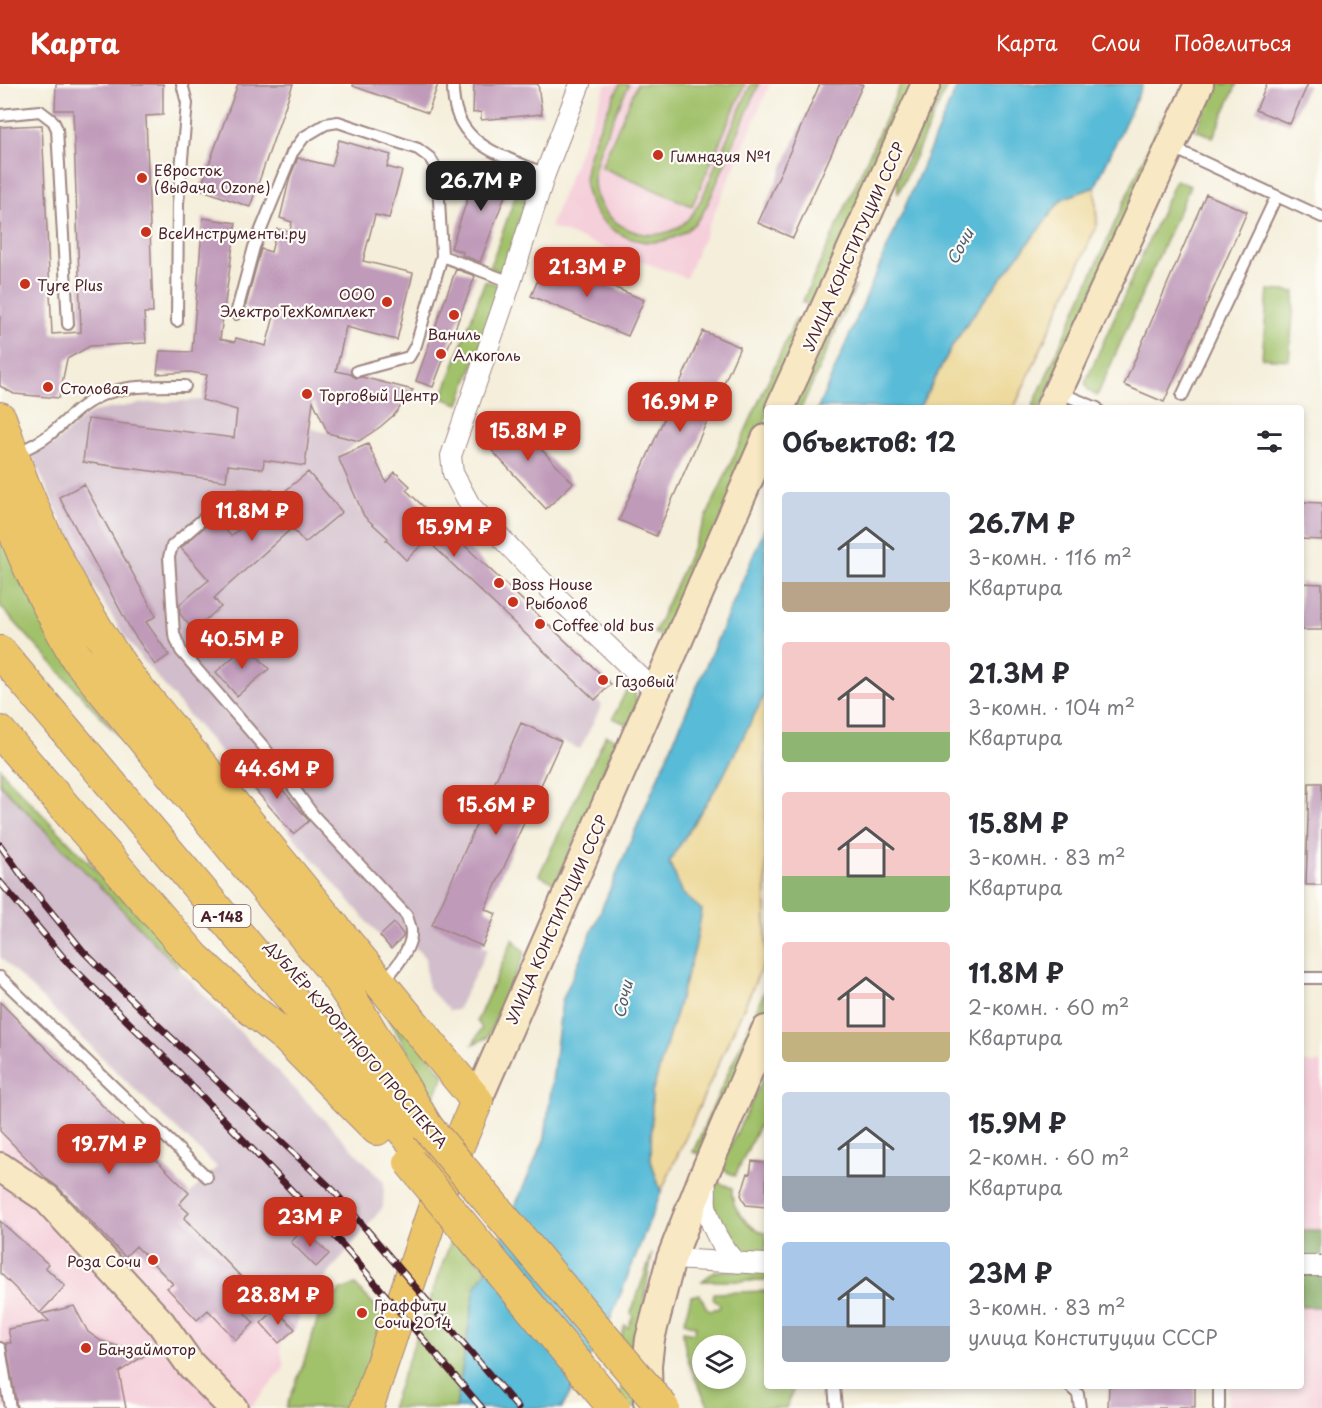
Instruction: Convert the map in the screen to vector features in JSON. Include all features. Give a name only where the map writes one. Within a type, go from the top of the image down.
[{"type":"main road","name":"УЛИЦА КОНСТИТУЦИИ СССР","points":[[781,405],[926,84]]},
{"type":"main road","points":[[1054,400],[1199,84]]},
{"type":"main road","points":[[3,442],[61,565],[101,638],[136,685],[477,1101]]},
{"type":"main road","name":"А-148","points":[[3,442],[2,490],[10,535],[76,657],[333,971],[427,1127]]},
{"type":"main road","name":"УЛИЦА КОНСТИТУЦИИ СССР","points":[[367,1408],[444,1179],[764,444]]},
{"type":"main road","name":"ДУБЛЁР КУРОРТНОГО ПРОСПЕКТА","points":[[0,629],[427,1127],[663,1408]]},
{"type":"main road","name":"А-148","points":[[0,652],[444,1179]]},
{"type":"main road","name":"А-148","points":[[0,683],[410,1162],[614,1408]]},
{"type":"main road","name":"А-148","points":[[3,736],[195,958],[238,998],[287,1038],[410,1162]]},
{"type":"main road","points":[[648,1408],[647,1365],[650,1339],[671,1259],[703,1176],[764,1035]]},
{"type":"main road","points":[[0,1167],[46,1198],[161,1323],[190,1364],[232,1408]]},
{"type":"street","points":[[580,84],[545,174],[512,282],[463,419],[451,456],[453,473],[470,505],[560,600],[656,692]]},
{"type":"street","points":[[703,1176],[706,1187],[706,1204],[716,1232],[728,1254],[737,1263]]},
{"type":"street","points":[[671,1259],[764,1264]]},
{"type":"street","points":[[1304,1266],[1322,1266]]},
{"type":"lane","points":[[177,321],[178,202],[188,103],[182,84]]},
{"type":"lane","points":[[453,84],[452,100],[457,117],[466,131],[482,147],[545,174]]},
{"type":"lane","points":[[0,115],[40,111],[53,121],[57,129],[68,324]]},
{"type":"lane","points":[[236,314],[254,247],[292,153],[304,137],[326,124],[338,122],[418,149],[430,158],[436,168],[442,256],[416,345],[409,357],[357,371]]},
{"type":"lane","points":[[1171,147],[1322,217]]},
{"type":"lane","points":[[1182,396],[1276,197]]},
{"type":"lane","points":[[442,256],[512,282]]},
{"type":"lane","points":[[3,442],[41,441],[90,401],[107,394],[146,386],[184,386]]},
{"type":"lane","points":[[1054,400],[1081,405]]},
{"type":"lane","points":[[270,496],[236,495],[227,498],[172,546],[169,557],[174,634],[181,651],[264,747],[314,816],[407,916],[411,932],[409,941],[399,965],[381,984]]},
{"type":"lane","points":[[0,977],[207,1177]]},
{"type":"lane","points":[[1304,978],[1322,978]]},
{"type":"lane","points":[[0,1348],[10,1408]]},
{"type":"lane","points":[[834,1389],[836,1408]]},
{"type":"lane","points":[[1072,1389],[1078,1394],[1080,1408]]},
{"type":"lane","points":[[1219,1389],[1219,1408]]},
{"type":"shaded area","name":"Гимназия №1","points":[[606,84],[770,84],[686,278],[550,227]]},
{"type":"shaded area","points":[[202,400],[359,441],[338,457],[359,510],[373,524],[391,506],[602,705],[580,749],[521,724],[432,924],[488,949],[457,1010],[450,1011],[428,988],[425,958],[406,937],[391,949],[130,644],[101,599],[73,546],[32,455],[54,444],[85,417],[97,411],[145,403]]},
{"type":"shaded area","points":[[0,784],[384,1182],[383,1207],[303,1305],[295,1329],[276,1309],[261,1323],[254,1323],[233,1300],[249,1285],[184,1218],[189,1213],[179,1204],[217,1167],[0,957]]},
{"type":"shaded area","points":[[1304,1063],[1322,1063],[1322,1230],[1304,1230]]},
{"type":"shaded area","points":[[0,1131],[125,1257],[179,1204],[249,1285],[233,1300],[261,1323],[276,1309],[295,1329],[280,1343],[284,1368],[250,1408],[0,1408]]},
{"type":"shaded area","points":[[1304,1307],[1322,1307],[1322,1408],[1228,1408],[1229,1389],[1304,1389]]},
{"type":"green space","points":[[620,84],[629,84],[598,156],[594,178],[596,195],[604,210],[629,230],[645,234],[661,234],[677,228],[690,217],[698,205],[751,84],[759,84],[707,204],[694,224],[678,236],[661,241],[642,241],[625,236],[609,227],[597,214],[588,197],[585,178],[589,156],[598,130]]},
{"type":"green space","points":[[637,84],[745,84],[692,206],[601,167]]},
{"type":"green space","points":[[901,84],[915,84],[815,301],[810,304],[802,303]]},
{"type":"green space","points":[[942,84],[948,84],[898,194],[897,180]]},
{"type":"green space","points":[[1216,84],[1237,84],[1213,137],[1196,130]]},
{"type":"green space","points":[[1161,120],[1168,123],[1041,405],[1033,405]]},
{"type":"green space","points":[[524,172],[538,178],[505,274],[490,267]]},
{"type":"green space","points":[[1176,180],[1190,186],[1097,396],[1089,391],[1085,383]]},
{"type":"green space","points":[[485,281],[502,286],[459,404],[442,398]]},
{"type":"green space","points":[[856,286],[802,405],[795,405],[845,298]]},
{"type":"green space","points":[[1268,290],[1295,292],[1289,360],[1262,358]]},
{"type":"green space","points":[[796,319],[801,334],[767,405],[764,405],[764,423],[672,629],[664,635],[654,633]]},
{"type":"green space","points":[[0,531],[87,693],[122,740],[0,606]]},
{"type":"green space","points":[[630,683],[636,704],[628,725],[613,718]]},
{"type":"green space","points":[[606,735],[621,742],[555,883],[539,875]]},
{"type":"green space","points":[[0,768],[7,778],[182,959],[178,967],[0,784]]},
{"type":"green space","points":[[513,939],[525,953],[487,1038],[473,1044],[482,1028],[477,1021]]},
{"type":"green space","points":[[371,984],[444,1075],[433,1100]]},
{"type":"green space","points":[[764,992],[764,1012],[700,1154],[693,1152]]},
{"type":"green space","points":[[764,1076],[764,1115],[735,1176],[720,1168]]},
{"type":"green space","points":[[710,1179],[732,1188],[737,1210],[753,1227],[764,1232],[764,1263],[728,1254],[706,1187]]},
{"type":"green space","points":[[1304,1230],[1322,1230],[1322,1307],[1304,1307]]},
{"type":"green space","points":[[454,1232],[487,1270],[475,1288],[456,1408],[391,1408]]},
{"type":"green space","points":[[652,1254],[634,1361],[636,1408],[603,1408],[616,1397],[624,1385],[620,1340],[625,1325],[628,1328],[633,1316],[631,1313]]},
{"type":"green space","points":[[764,1269],[764,1281],[702,1281],[715,1271]]},
{"type":"green space","points":[[355,1285],[385,1316],[353,1408],[286,1408],[320,1312],[341,1290]]},
{"type":"green space","points":[[764,1291],[764,1389],[794,1389],[786,1408],[710,1408],[700,1389],[746,1389],[746,1335],[692,1335],[692,1369],[683,1331],[694,1333],[696,1326],[684,1322],[691,1296],[700,1294],[706,1307],[710,1310],[719,1308],[720,1305],[713,1299],[714,1293]]},
{"type":"sand","points":[[1095,187],[1097,225],[1015,405],[921,405],[954,343],[973,315],[1062,199]]},
{"type":"sand","points":[[764,696],[764,962],[661,1192],[651,1161],[652,1093],[695,948],[701,910],[683,894],[669,862],[721,780]]},
{"type":"water","name":"Сочи","points":[[958,84],[1143,84],[1095,187],[1062,199],[973,315],[954,343],[921,405],[819,405]]},
{"type":"water","name":"Сочи","points":[[764,531],[764,696],[721,780],[669,862],[683,894],[702,910],[695,948],[652,1093],[651,1161],[661,1192],[611,1318],[562,1408],[456,1408],[475,1288],[487,1270],[545,1138],[562,1001]]},
{"type":"building","points":[[56,84],[163,84],[163,115],[146,116],[153,313],[144,313],[146,343],[90,346],[67,359],[59,398],[14,394],[0,386],[0,127],[42,125],[52,334],[81,332],[73,110],[55,110]]},
{"type":"building","points":[[238,84],[293,84],[250,207],[200,189]]},
{"type":"building","points":[[353,84],[438,84],[428,113],[353,86]]},
{"type":"building","points":[[474,84],[538,84],[542,114],[481,120],[481,112],[473,113]]},
{"type":"building","points":[[820,84],[863,84],[793,238],[758,223]]},
{"type":"building","points":[[1267,84],[1308,84],[1290,124],[1256,110]]},
{"type":"building","points":[[339,140],[391,155],[387,167],[402,171],[389,218],[375,215],[363,261],[413,273],[397,340],[346,327],[336,371],[356,378],[362,377],[413,390],[395,414],[359,441],[328,433],[313,401],[305,466],[264,460],[263,469],[228,465],[226,481],[83,462],[88,419],[234,438],[237,410],[202,400],[207,375],[190,372],[157,374],[160,351],[192,352],[203,218],[236,223],[220,339],[235,342],[236,338],[266,346],[274,316],[245,308],[261,249],[271,252],[277,229],[290,231],[292,222],[280,218],[290,177],[298,158],[332,166]]},
{"type":"building","points":[[479,165],[512,177],[480,262],[451,248]]},
{"type":"building","points":[[1206,194],[1247,212],[1164,402],[1124,385]]},
{"type":"building","points":[[547,259],[644,300],[628,336],[531,296]]},
{"type":"building","points":[[456,269],[475,276],[433,387],[416,381]]},
{"type":"building","points":[[703,331],[740,347],[656,536],[619,520]]},
{"type":"building","points":[[509,415],[573,483],[546,509],[483,441]]},
{"type":"building","points":[[368,444],[386,482],[395,472],[410,486],[406,490],[611,684],[595,700],[427,540],[406,560],[386,540],[388,538],[364,516],[338,457]]},
{"type":"building","points":[[308,472],[342,512],[305,543],[292,528],[214,598],[221,607],[193,630],[180,614],[180,604],[209,580],[181,548],[215,518],[231,536]]},
{"type":"building","points":[[84,484],[156,616],[146,622],[169,655],[155,665],[131,630],[59,497]]},
{"type":"building","points":[[1304,502],[1322,503],[1322,540],[1304,539]]},
{"type":"building","points":[[1304,583],[1322,584],[1322,630],[1304,630]]},
{"type":"building","points":[[247,645],[269,669],[237,696],[216,672]]},
{"type":"building","points":[[521,723],[561,741],[485,909],[496,914],[482,946],[432,925]]},
{"type":"building","points":[[262,765],[309,821],[293,834],[246,779]]},
{"type":"building","points":[[1309,783],[1322,783],[1322,885],[1306,885]]},
{"type":"building","points":[[394,923],[403,937],[391,949],[380,936]]},
{"type":"building","points":[[0,1002],[189,1193],[179,1204],[189,1213],[184,1218],[249,1285],[233,1300],[254,1323],[236,1340],[208,1310],[197,1320],[167,1288],[173,1284],[136,1246],[125,1257],[0,1131]]},
{"type":"building","points":[[752,1161],[764,1163],[764,1207],[746,1205],[741,1195],[748,1173],[750,1174]]},
{"type":"building","points":[[0,1221],[48,1264],[45,1267],[65,1286],[40,1313],[0,1273]]},
{"type":"building","points":[[304,1229],[329,1254],[316,1267],[291,1242]]},
{"type":"building","points":[[74,1306],[88,1332],[101,1341],[145,1355],[119,1372],[126,1408],[17,1408],[6,1343],[11,1343],[8,1329],[49,1321],[42,1314]]},
{"type":"building","points":[[276,1309],[295,1329],[279,1343],[261,1323]]},
{"type":"building","points":[[1109,1389],[1195,1389],[1195,1408],[1108,1408]]},
{"type":"railway","points":[[0,845],[25,880],[83,951],[145,1013],[333,1190],[518,1408]]},
{"type":"railway","points":[[0,882],[68,963],[166,1059],[334,1235],[482,1408]]},
{"type":"place","name":"Гимназия №1","points":[[658,155]]},
{"type":"place","name":"Евросток (выдача Ozone)","points":[[142,178]]},
{"type":"place","name":"ВсеИнструменты.ру","points":[[146,232]]},
{"type":"place","name":"Tyre Plus","points":[[25,284]]},
{"type":"place","name":"ООО ЭлектроТехКомплект","points":[[387,302]]},
{"type":"place","name":"Ваниль","points":[[454,315]]},
{"type":"place","name":"Алкоголь","points":[[441,354]]},
{"type":"place","name":"Столовая","points":[[48,387]]},
{"type":"place","name":"Торговый Центр","points":[[307,394]]},
{"type":"place","name":"Boss House","points":[[499,583]]},
{"type":"place","name":"Рыболов","points":[[513,602]]},
{"type":"place","name":"Coffee old bus","points":[[540,624]]},
{"type":"place","name":"Газовый","points":[[603,680]]},
{"type":"place","name":"Роза Сочи","points":[[153,1260]]},
{"type":"place","name":"Граффити Сочи 2014","points":[[362,1313]]},
{"type":"place","name":"Банзаймотор","points":[[86,1348]]}]
